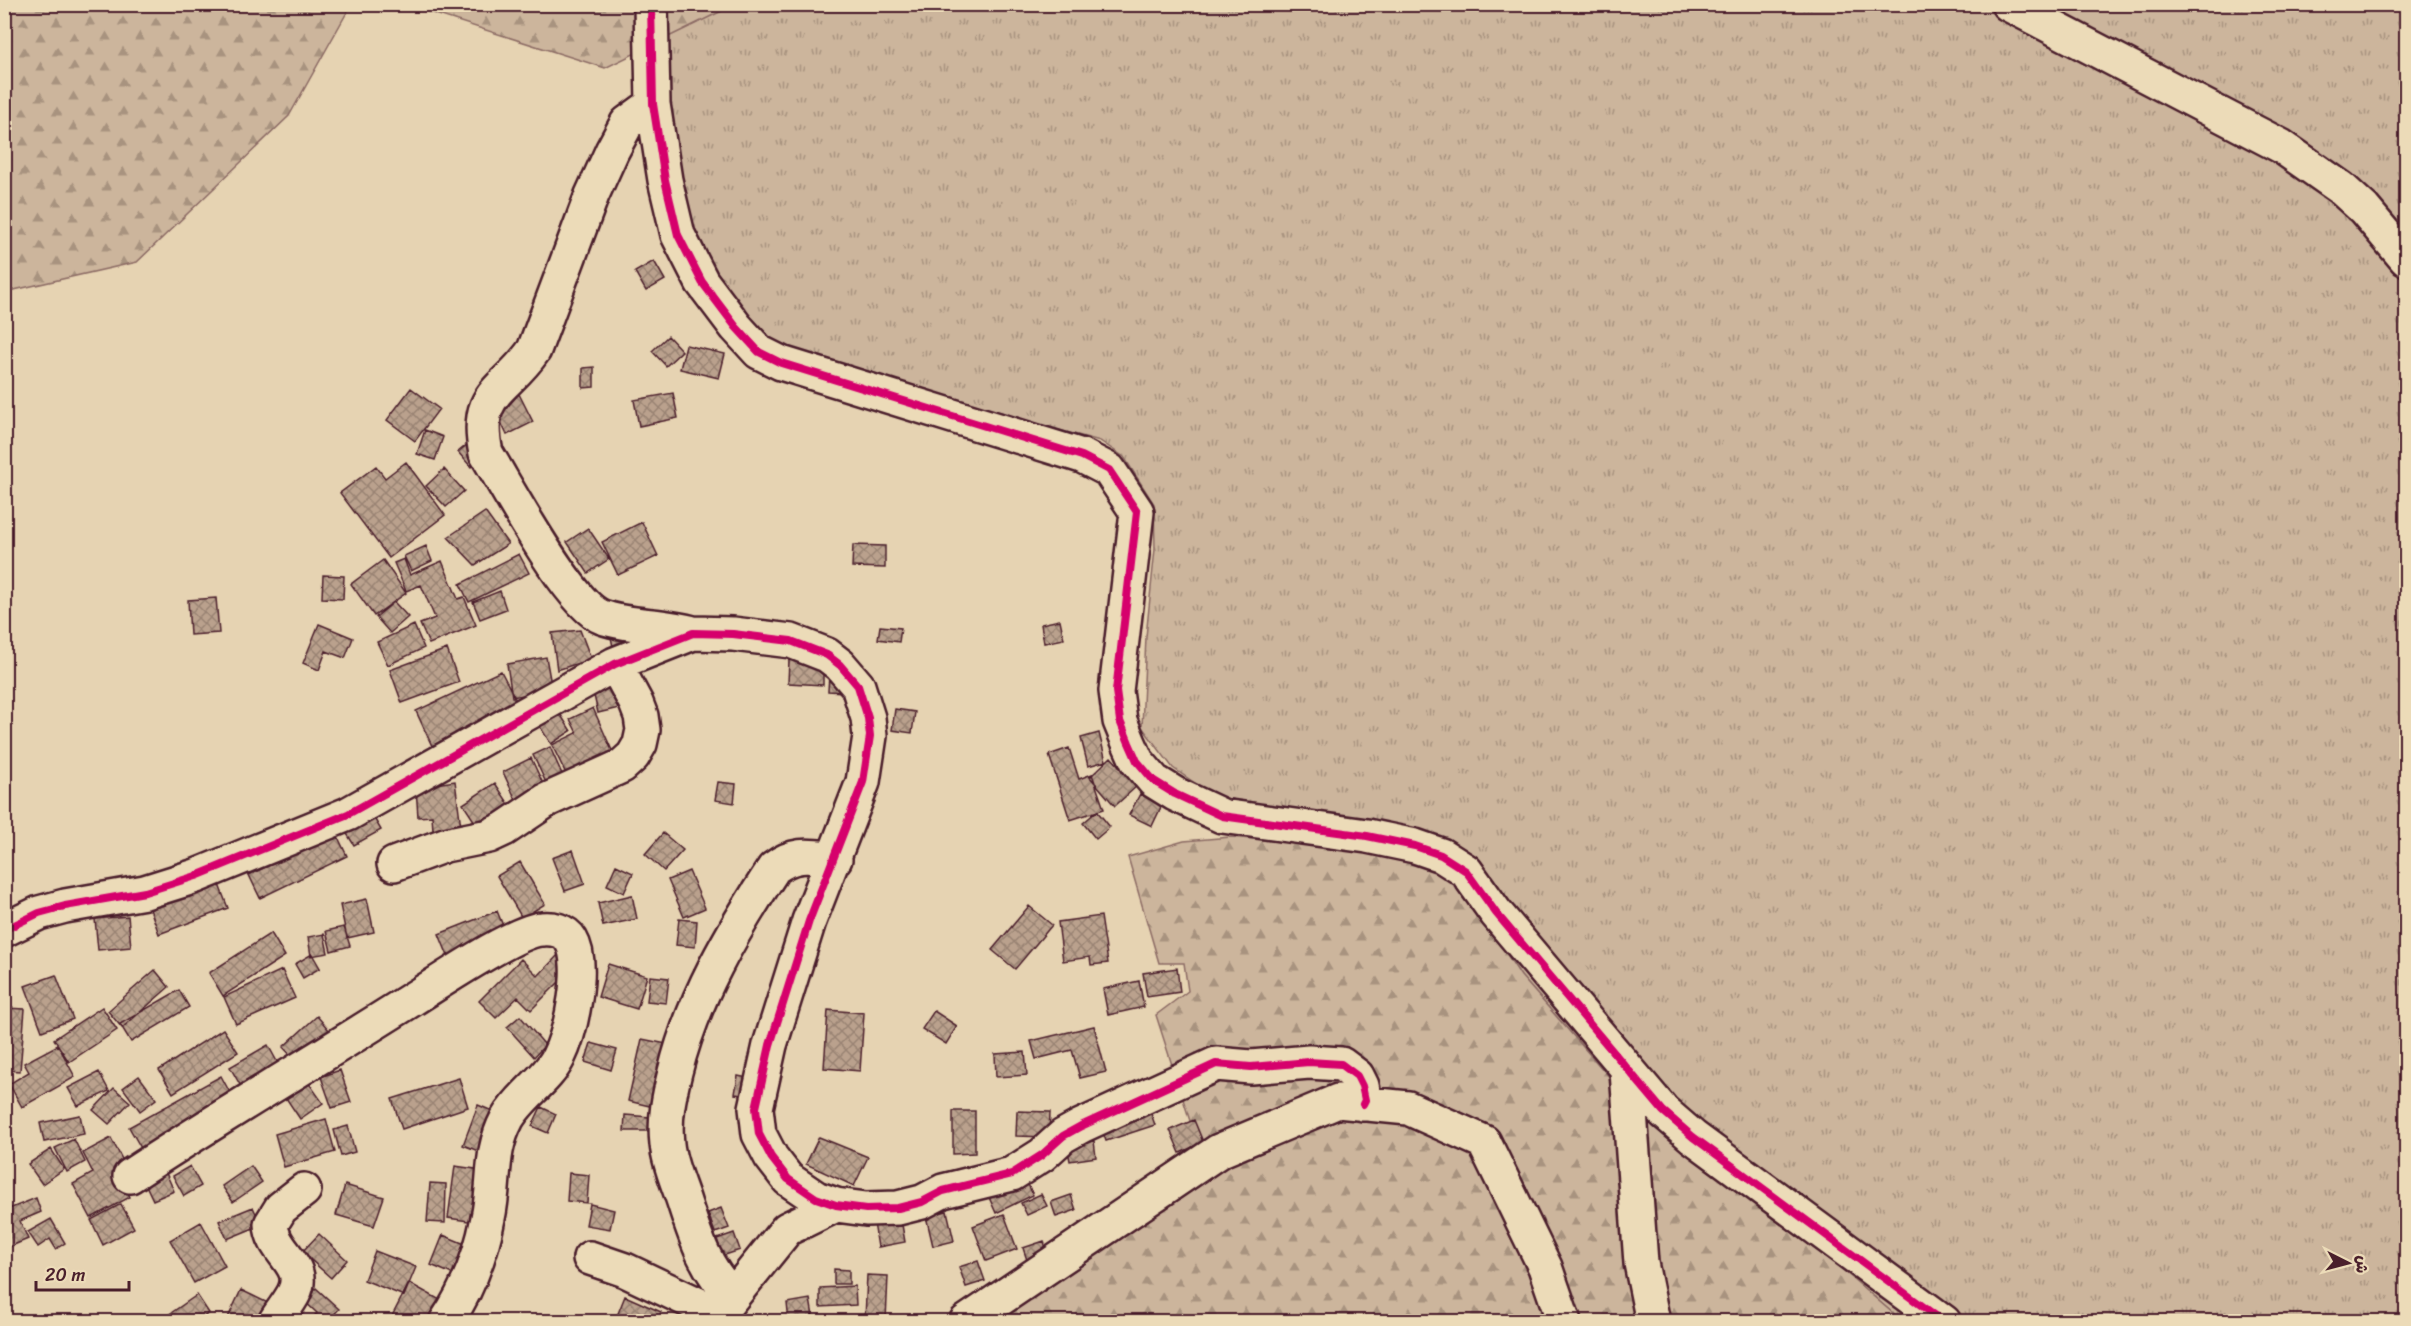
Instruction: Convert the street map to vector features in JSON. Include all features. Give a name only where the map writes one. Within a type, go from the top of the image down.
[{"type":"street","points":[[651,4],[652,104],[665,180],[678,234],[702,282],[759,352],[781,363],[1082,456],[1109,470],[1137,512],[1116,691],[1120,721],[1137,761],[1154,781],[1174,795],[1222,816],[1367,836],[1415,846],[1441,855],[1466,872],[1496,914],[1627,1071],[1664,1111],[1693,1137],[1944,1322]]},
{"type":"street","points":[[2008,4],[2281,146],[2341,188],[2364,209],[2406,259]]},
{"type":"street","points":[[652,104],[627,123],[620,136],[592,195],[534,350],[526,361],[495,390],[485,410],[482,431],[486,453],[560,573],[574,594],[588,608],[601,616],[622,622],[667,626],[693,633],[733,634],[791,641],[827,655],[840,665],[858,686],[868,718],[870,736],[863,782],[809,921],[789,982],[770,1046],[756,1114],[759,1134],[779,1170],[810,1195],[836,1205],[866,1209],[909,1206],[943,1191],[1012,1174],[1042,1155],[1063,1136],[1081,1126],[1216,1064],[1251,1066],[1309,1062],[1341,1064],[1357,1076],[1362,1086],[1365,1100],[1363,1104]]},
{"type":"street","points":[[4,930],[39,913],[56,908],[145,892],[196,876],[348,814],[615,664],[693,633]]},
{"type":"street","points":[[394,864],[445,845],[489,836],[504,830],[547,800],[616,769],[627,761],[640,744],[643,730],[641,716],[615,664]]},
{"type":"street","points":[[721,1310],[720,1284],[710,1270],[697,1243],[667,1145],[666,1115],[681,1044],[697,1002],[716,964],[774,868],[786,859],[795,856],[835,859]]},
{"type":"street","points":[[130,1176],[443,979],[516,938],[540,928],[557,929],[570,938],[577,956],[573,1008],[567,1034],[557,1059],[515,1107],[501,1132],[494,1154],[488,1219],[468,1284],[446,1322]]},
{"type":"street","points":[[1627,1071],[1641,1263],[1653,1322]]},
{"type":"street","points":[[966,1322],[1219,1151],[1338,1101],[1408,1108],[1484,1142],[1545,1267],[1564,1322]]},
{"type":"street","points":[[275,1322],[293,1294],[297,1276],[294,1267],[274,1241],[271,1224],[281,1208],[304,1190]]},
{"type":"street","points":[[721,1310],[787,1229],[836,1205]]},
{"type":"street","points":[[590,1258],[721,1310]]},
{"type":"green space","points":[[734,4],[2406,5],[2406,1321],[1902,1321],[1844,1271],[1653,1127],[1521,976],[1483,918],[1223,802],[1173,768],[1142,727],[1146,637],[1155,549],[1154,504],[1124,457],[1100,441],[923,394],[776,344],[723,294],[692,232],[663,91],[669,36]]},
{"type":"green space","points":[[4,5],[351,5],[289,116],[137,262],[5,292]]},
{"type":"green space","points":[[407,5],[734,5],[605,68]]},
{"type":"green space","points":[[1231,837],[1344,848],[1401,857],[1448,877],[1483,918],[1521,976],[1653,1127],[1844,1271],[1902,1321],[961,1322],[1199,1149],[1156,1015],[1188,991],[1184,963],[1159,963],[1128,857],[1184,841]]},
{"type":"building","points":[[654,261],[665,280],[646,291],[635,272]]},
{"type":"building","points":[[668,336],[682,351],[666,366],[652,351]]},
{"type":"building","points":[[686,345],[725,354],[719,378],[680,369]]},
{"type":"building","points":[[594,367],[594,387],[583,388],[583,368]]},
{"type":"building","points":[[411,388],[439,409],[415,441],[387,420]]},
{"type":"building","points":[[518,392],[533,422],[507,435],[493,405]]},
{"type":"building","points":[[673,393],[678,418],[639,426],[634,400]]},
{"type":"building","points":[[425,430],[443,437],[435,460],[417,454]]},
{"type":"building","points":[[469,443],[482,458],[471,467],[458,452]]},
{"type":"building","points":[[406,462],[445,515],[389,558],[340,493],[376,466],[385,478]]},
{"type":"building","points":[[444,469],[464,491],[446,507],[426,486]]},
{"type":"building","points":[[485,512],[508,544],[475,565],[448,537]]},
{"type":"building","points":[[642,522],[658,556],[618,575],[602,542]]},
{"type":"building","points":[[588,528],[609,559],[588,573],[567,542]]},
{"type":"building","points":[[853,545],[885,546],[885,568],[852,567]]},
{"type":"building","points":[[426,546],[432,561],[411,571],[404,556]]},
{"type":"building","points":[[519,554],[529,573],[469,602],[460,584]]},
{"type":"building","points":[[404,559],[410,575],[442,561],[458,599],[464,597],[476,625],[429,644],[420,624],[435,618],[421,585],[406,591],[394,563]]},
{"type":"building","points":[[383,560],[406,593],[374,616],[351,584]]},
{"type":"building","points":[[323,575],[344,576],[343,599],[322,598]]},
{"type":"building","points":[[500,591],[506,609],[480,619],[473,602]]},
{"type":"building","points":[[216,598],[219,633],[190,635],[188,600]]},
{"type":"building","points":[[394,602],[408,617],[390,633],[376,617]]},
{"type":"building","points":[[1060,620],[1064,639],[1044,643],[1041,624]]},
{"type":"building","points":[[319,624],[353,638],[345,658],[326,651],[319,670],[303,663]]},
{"type":"building","points":[[414,625],[424,648],[388,665],[377,642]]},
{"type":"building","points":[[880,626],[901,628],[899,642],[878,639]]},
{"type":"building","points":[[580,630],[591,659],[557,670],[552,633]]},
{"type":"building","points":[[646,632],[614,652],[611,637]]},
{"type":"building","points":[[447,649],[459,682],[402,703],[390,670]]},
{"type":"building","points":[[546,657],[552,690],[512,697],[507,664]]},
{"type":"building","points":[[789,660],[823,662],[823,685],[788,683]]},
{"type":"building","points":[[501,671],[518,704],[432,746],[416,711]]},
{"type":"building","points":[[829,674],[843,692],[828,691]]},
{"type":"building","points":[[613,686],[619,708],[598,713],[593,691]]},
{"type":"building","points":[[593,708],[618,764],[572,786],[552,745],[577,733],[570,719]]},
{"type":"building","points":[[557,709],[571,731],[551,744],[537,722]]},
{"type":"building","points":[[895,709],[915,712],[912,733],[892,730]]},
{"type":"building","points":[[1099,733],[1106,761],[1088,766],[1081,738]]},
{"type":"building","points":[[550,747],[565,781],[549,789],[533,755]]},
{"type":"building","points":[[1069,748],[1079,779],[1092,774],[1104,809],[1070,820],[1049,755]]},
{"type":"building","points":[[1111,757],[1137,786],[1115,806],[1090,777]]},
{"type":"building","points":[[531,758],[544,786],[516,800],[503,772]]},
{"type":"building","points":[[455,781],[461,827],[433,830],[432,816],[418,817],[416,787]]},
{"type":"building","points":[[718,782],[736,784],[734,803],[715,800]]},
{"type":"building","points":[[495,783],[514,812],[482,833],[463,804]]},
{"type":"building","points":[[1140,794],[1162,805],[1152,826],[1129,815]]},
{"type":"building","points":[[1097,811],[1110,827],[1096,839],[1083,823]]},
{"type":"building","points":[[371,813],[381,830],[354,845],[344,829]]},
{"type":"building","points":[[336,833],[347,856],[260,898],[249,875]]},
{"type":"building","points":[[663,833],[683,850],[664,871],[645,854]]},
{"type":"building","points":[[573,850],[585,884],[565,891],[552,858]]},
{"type":"building","points":[[520,862],[545,904],[522,918],[497,876]]},
{"type":"building","points":[[616,865],[633,873],[624,893],[607,885]]},
{"type":"building","points":[[689,871],[705,908],[684,917],[668,880]]},
{"type":"building","points":[[218,882],[228,908],[159,934],[150,909]]},
{"type":"building","points":[[632,895],[637,919],[603,926],[598,903]]},
{"type":"building","points":[[367,899],[374,932],[347,938],[340,905]]},
{"type":"building","points":[[1029,906],[1052,925],[1015,969],[992,950]]},
{"type":"building","points":[[497,911],[506,933],[448,956],[439,934]]},
{"type":"building","points":[[128,916],[131,947],[98,950],[95,919]]},
{"type":"building","points":[[1101,916],[1108,963],[1091,965],[1090,957],[1063,961],[1058,922]]},
{"type":"building","points":[[679,919],[697,921],[695,947],[676,945]]},
{"type":"building","points":[[344,927],[350,946],[331,951],[326,931]]},
{"type":"building","points":[[271,933],[285,956],[223,996],[209,973]]},
{"type":"building","points":[[324,934],[328,953],[311,956],[308,937]]},
{"type":"building","points":[[312,954],[320,968],[303,978],[295,964]]},
{"type":"building","points":[[558,955],[572,969],[531,1010],[518,997],[496,1018],[479,1001],[521,959],[538,976]]},
{"type":"building","points":[[608,964],[647,976],[637,1009],[598,997]]},
{"type":"building","points":[[1177,968],[1180,992],[1147,997],[1143,973]]},
{"type":"building","points":[[155,970],[169,987],[122,1028],[108,1011]]},
{"type":"building","points":[[282,970],[295,998],[236,1024],[224,997]]},
{"type":"building","points":[[56,975],[73,1019],[42,1031],[25,986]]},
{"type":"building","points":[[650,976],[669,978],[666,1003],[647,1001]]},
{"type":"building","points":[[1139,981],[1144,1007],[1108,1015],[1103,989]]},
{"type":"building","points":[[179,990],[189,1007],[131,1042],[120,1024]]},
{"type":"building","points":[[102,1007],[117,1030],[69,1062],[54,1039]]},
{"type":"building","points":[[4,1008],[25,1009],[20,1071],[4,1070]]},
{"type":"building","points":[[828,1010],[864,1013],[860,1071],[824,1068]]},
{"type":"building","points":[[934,1011],[957,1026],[946,1044],[922,1029]]},
{"type":"building","points":[[317,1016],[329,1030],[295,1060],[283,1047]]},
{"type":"building","points":[[520,1016],[545,1045],[534,1057],[507,1027]]},
{"type":"building","points":[[1094,1026],[1106,1072],[1080,1078],[1072,1050],[1036,1059],[1031,1041]]},
{"type":"building","points":[[223,1029],[238,1052],[173,1093],[159,1070]]},
{"type":"building","points":[[642,1039],[667,1044],[654,1107],[628,1101]]},
{"type":"building","points":[[591,1043],[617,1050],[611,1070],[585,1062]]},
{"type":"building","points":[[58,1045],[75,1077],[22,1107],[9,1084],[29,1072],[24,1063]]},
{"type":"building","points":[[268,1045],[281,1069],[243,1090],[230,1067]]},
{"type":"building","points":[[1025,1052],[1027,1075],[996,1077],[995,1054]]},
{"type":"building","points":[[340,1070],[351,1102],[332,1108],[321,1077]]},
{"type":"building","points":[[99,1072],[109,1091],[78,1106],[68,1088]]},
{"type":"building","points":[[139,1076],[156,1099],[140,1111],[123,1088]]},
{"type":"building","points":[[221,1076],[236,1104],[145,1155],[129,1127]]},
{"type":"building","points":[[738,1076],[753,1079],[749,1096],[735,1094]]},
{"type":"building","points":[[459,1078],[468,1107],[402,1129],[392,1099]]},
{"type":"building","points":[[306,1079],[323,1103],[300,1119],[284,1095]]},
{"type":"building","points":[[114,1088],[130,1102],[109,1124],[93,1110]]},
{"type":"building","points":[[478,1105],[497,1113],[481,1152],[463,1145]]},
{"type":"building","points":[[541,1107],[556,1114],[548,1133],[532,1126]]},
{"type":"building","points":[[1149,1108],[1155,1125],[1106,1141],[1100,1124]]},
{"type":"building","points":[[953,1111],[975,1111],[975,1153],[953,1154]]},
{"type":"building","points":[[1017,1111],[1050,1112],[1049,1137],[1016,1136]]},
{"type":"building","points":[[80,1115],[84,1134],[44,1142],[40,1123]]},
{"type":"building","points":[[625,1115],[650,1117],[649,1131],[624,1131]]},
{"type":"building","points":[[326,1119],[335,1152],[284,1167],[275,1134]]},
{"type":"building","points":[[1194,1120],[1203,1142],[1180,1153],[1170,1130]]},
{"type":"building","points":[[348,1126],[355,1152],[341,1156],[334,1130]]},
{"type":"building","points":[[819,1137],[868,1157],[854,1186],[806,1164]]},
{"type":"building","points":[[111,1138],[125,1165],[116,1170],[130,1197],[91,1218],[73,1184],[93,1173],[83,1153]]},
{"type":"building","points":[[74,1139],[85,1162],[67,1172],[55,1148]]},
{"type":"building","points":[[1094,1141],[1096,1157],[1070,1161],[1067,1145]]},
{"type":"building","points":[[51,1149],[64,1169],[42,1184],[28,1164]]},
{"type":"building","points":[[190,1166],[201,1186],[184,1196],[173,1176]]},
{"type":"building","points":[[251,1166],[262,1182],[233,1202],[222,1186]]},
{"type":"building","points":[[455,1166],[482,1170],[475,1222],[448,1218]]},
{"type":"building","points":[[166,1173],[174,1191],[153,1200],[145,1183]]},
{"type":"building","points":[[569,1173],[589,1175],[587,1203],[567,1201]]},
{"type":"building","points":[[1025,1178],[1033,1195],[996,1213],[988,1195]]},
{"type":"building","points":[[430,1183],[446,1184],[445,1223],[427,1222]]},
{"type":"building","points":[[345,1185],[384,1197],[374,1226],[336,1215]]},
{"type":"building","points":[[1041,1194],[1047,1206],[1027,1215],[1021,1203]]},
{"type":"building","points":[[1071,1195],[1076,1210],[1056,1217],[1051,1202]]},
{"type":"building","points":[[36,1198],[41,1212],[20,1221],[28,1239],[4,1249],[4,1211]]},
{"type":"building","points":[[121,1204],[134,1228],[103,1245],[91,1220]]},
{"type":"building","points":[[590,1204],[614,1210],[610,1229],[586,1225]]},
{"type":"building","points":[[253,1207],[261,1225],[227,1239],[219,1221]]},
{"type":"building","points":[[721,1208],[729,1228],[715,1233],[708,1213]]},
{"type":"building","points":[[947,1211],[954,1241],[933,1246],[926,1216]]},
{"type":"building","points":[[1004,1214],[1017,1249],[986,1261],[973,1226]]},
{"type":"building","points":[[51,1219],[65,1243],[56,1249],[50,1239],[38,1247],[28,1232]]},
{"type":"building","points":[[901,1219],[905,1242],[878,1247],[874,1223]]},
{"type":"building","points":[[201,1222],[225,1266],[194,1283],[170,1240]]},
{"type":"building","points":[[734,1233],[740,1250],[722,1256],[717,1239]]},
{"type":"building","points":[[319,1234],[347,1260],[331,1278],[302,1252]]},
{"type":"building","points":[[443,1235],[472,1247],[459,1277],[431,1265]]},
{"type":"building","points":[[1044,1241],[1048,1257],[1028,1263],[1023,1248]]},
{"type":"building","points":[[375,1251],[416,1267],[404,1296],[364,1280]]},
{"type":"building","points":[[978,1261],[985,1281],[966,1287],[959,1267]]},
{"type":"building","points":[[834,1269],[849,1270],[849,1284],[834,1284]]},
{"type":"building","points":[[867,1275],[888,1276],[886,1320],[865,1319]]},
{"type":"building","points":[[409,1283],[442,1301],[431,1322],[389,1322]]},
{"type":"building","points":[[855,1286],[856,1305],[820,1307],[820,1288]]},
{"type":"building","points":[[316,1288],[339,1309],[327,1322],[309,1322],[317,1313],[304,1301]]},
{"type":"building","points":[[241,1290],[268,1303],[259,1322],[226,1322]]},
{"type":"building","points":[[197,1295],[209,1313],[196,1322],[158,1322]]},
{"type":"building","points":[[625,1296],[661,1312],[657,1322],[615,1321]]},
{"type":"building","points":[[810,1299],[814,1322],[789,1322],[787,1303]]},
{"type":"cycle path","points":[[651,4],[653,104],[665,180],[678,235],[702,282],[736,327],[759,352],[781,363],[1082,456],[1109,470],[1137,512],[1116,691],[1120,721],[1129,743],[1137,761],[1154,781],[1175,794],[1222,816],[1367,836],[1415,846],[1441,855],[1466,871],[1496,913],[1663,1111],[1693,1137],[1944,1322]]},
{"type":"cycle path","points":[[4,930],[39,913],[65,906],[145,892],[196,876],[348,814],[615,664],[693,633],[733,634],[791,641],[827,655],[840,665],[858,686],[868,718],[870,736],[863,782],[809,921],[770,1045],[756,1108],[759,1134],[771,1157],[788,1179],[816,1198],[836,1205],[866,1209],[898,1208],[922,1202],[943,1191],[1012,1174],[1042,1155],[1063,1136],[1081,1126],[1216,1064],[1251,1067],[1309,1062],[1341,1064],[1357,1076],[1362,1086],[1365,1100],[1363,1104]]}]
